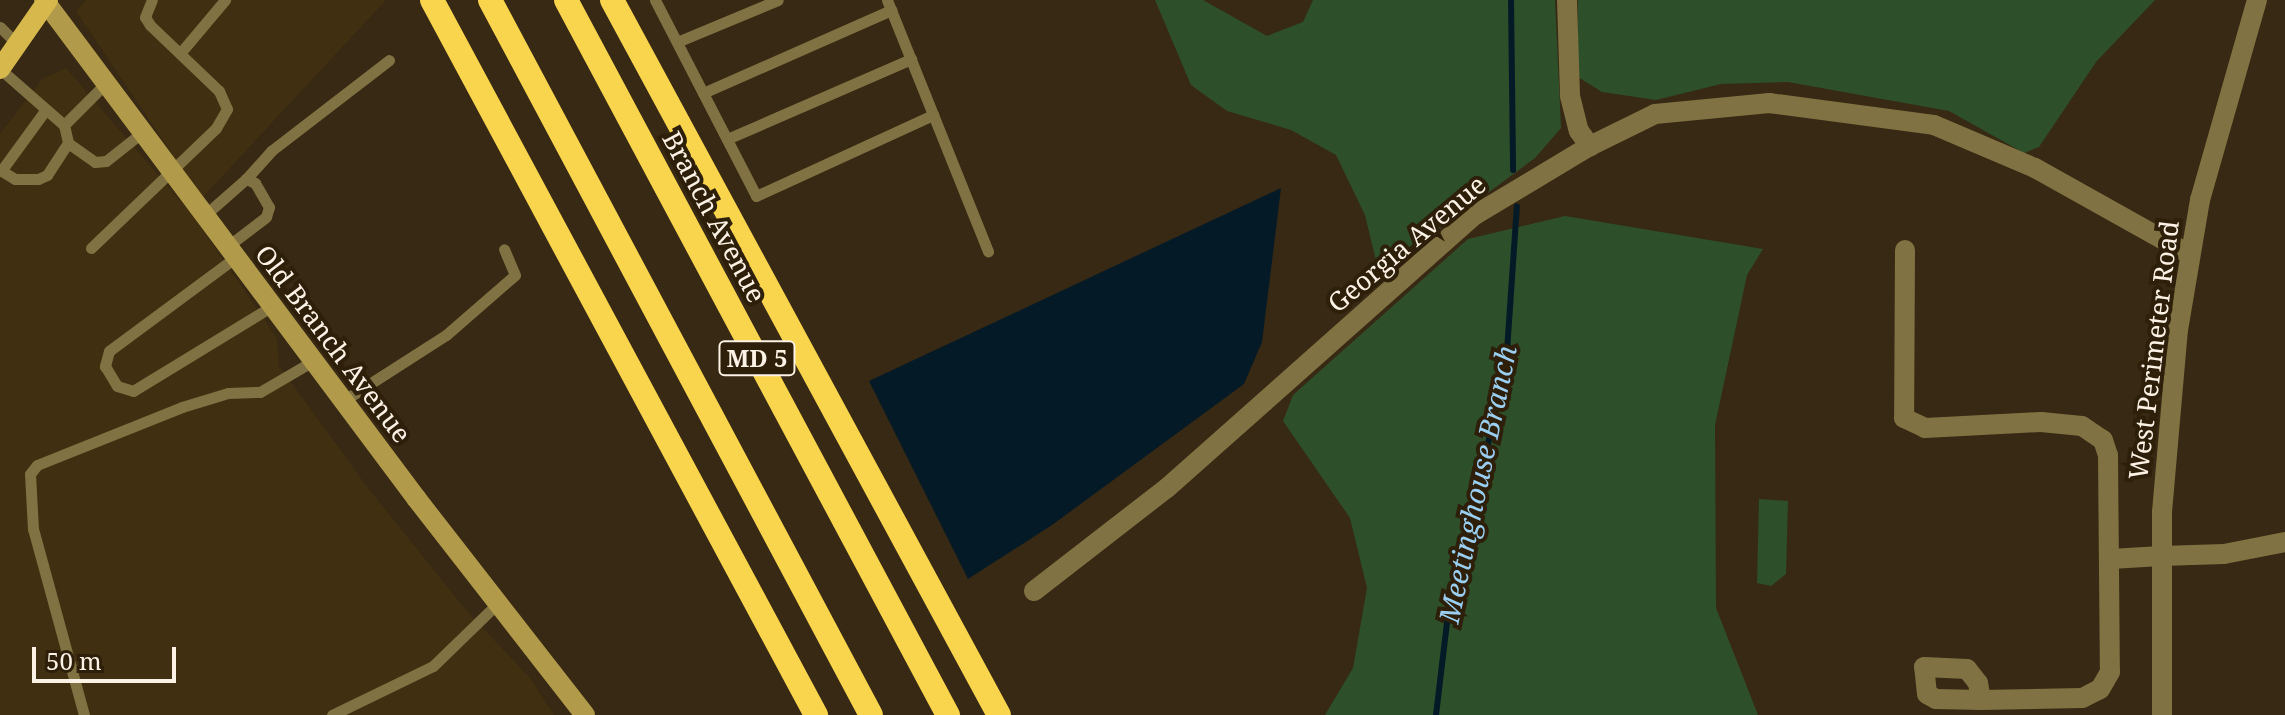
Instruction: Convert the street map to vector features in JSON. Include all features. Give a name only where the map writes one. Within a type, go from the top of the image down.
[{"type":"highway","points":[[432,0],[816,715]]},
{"type":"highway","name":"MD 5","points":[[490,0],[871,715]]},
{"type":"highway","name":"Branch Avenue","points":[[566,0],[948,715]]},
{"type":"highway","points":[[612,0],[999,715]]},
{"type":"main road","points":[[0,69],[49,1]]},
{"type":"main road","name":"Old Branch Avenue","points":[[49,1],[343,401],[585,715]]},
{"type":"street","points":[[1567,0],[1570,96],[1579,131],[1590,146]]},
{"type":"street","name":"West Perimeter Road","points":[[2162,715],[2161,556],[2168,412],[2189,254],[2228,91],[2257,0]]},
{"type":"street","name":"Georgia Avenue","points":[[1034,591],[1167,488],[1475,215],[1590,146],[1655,114],[1726,104],[1769,103],[1902,118],[1954,132],[2035,168],[2189,254]]},
{"type":"street","points":[[1905,250],[1904,418],[1925,428],[2041,422],[2090,429],[2103,440],[2108,455],[2112,658],[2100,689],[2082,698],[1981,700]]},
{"type":"street","points":[[2111,559],[2224,554],[2285,542]]},
{"type":"lane","points":[[91,248],[216,128],[227,109],[219,91],[145,17],[152,0]]},
{"type":"lane","points":[[182,51],[225,0]]},
{"type":"lane","points":[[655,0],[756,196],[933,115]]},
{"type":"lane","points":[[677,42],[778,0]]},
{"type":"lane","points":[[703,93],[889,5],[988,251]]},
{"type":"lane","points":[[0,27],[18,45]]},
{"type":"lane","points":[[727,139],[911,59]]},
{"type":"lane","points":[[205,215],[246,179],[271,151],[389,60]]},
{"type":"lane","points":[[0,69],[44,112],[64,125],[68,143],[95,162],[106,161],[144,131]]},
{"type":"lane","points":[[64,125],[107,82]]},
{"type":"lane","points":[[44,112],[1,170],[15,179],[38,179],[68,143]]},
{"type":"lane","points":[[246,179],[255,183],[269,207],[266,217],[232,252],[109,351],[105,366],[117,386],[133,391],[272,306]]},
{"type":"lane","points":[[343,401],[446,335],[515,275],[504,249]]},
{"type":"lane","points":[[84,715],[33,529],[30,474],[37,465],[89,449],[182,407],[228,393],[260,392],[313,361]]},
{"type":"lane","points":[[332,715],[433,666],[498,603]]},
{"type":"shaded area","points":[[86,0],[386,0],[202,198],[76,11]]},
{"type":"shaded area","points":[[66,68],[191,213],[277,338],[279,366],[368,488],[466,610],[530,678],[554,715],[0,715],[0,134],[42,79]]},
{"type":"green space","points":[[1155,0],[1203,0],[1267,36],[1303,22],[1313,0],[1555,0],[1561,128],[1535,158],[1379,273],[1365,215],[1336,155],[1291,130],[1227,111],[1191,85]]},
{"type":"green space","points":[[1578,0],[2155,0],[2096,62],[2039,147],[2024,153],[1949,111],[1788,82],[1721,84],[1656,100],[1602,92],[1578,77]]},
{"type":"green space","points":[[1565,216],[1763,249],[1747,275],[1715,425],[1716,608],[1758,715],[1325,715],[1353,668],[1367,588],[1350,518],[1283,421],[1293,395],[1468,239]]},
{"type":"green space","points":[[1759,499],[1788,501],[1786,574],[1771,586],[1757,583]]},
{"type":"water","points":[[1281,188],[1262,342],[1244,384],[1052,525],[968,579],[869,381]]},
{"type":"waterway","name":"Meetinghouse Branch","points":[[1511,0],[1513,170]]},
{"type":"waterway","name":"Meetinghouse Branch","points":[[1436,715],[1448,614],[1506,366],[1517,206]]}]
